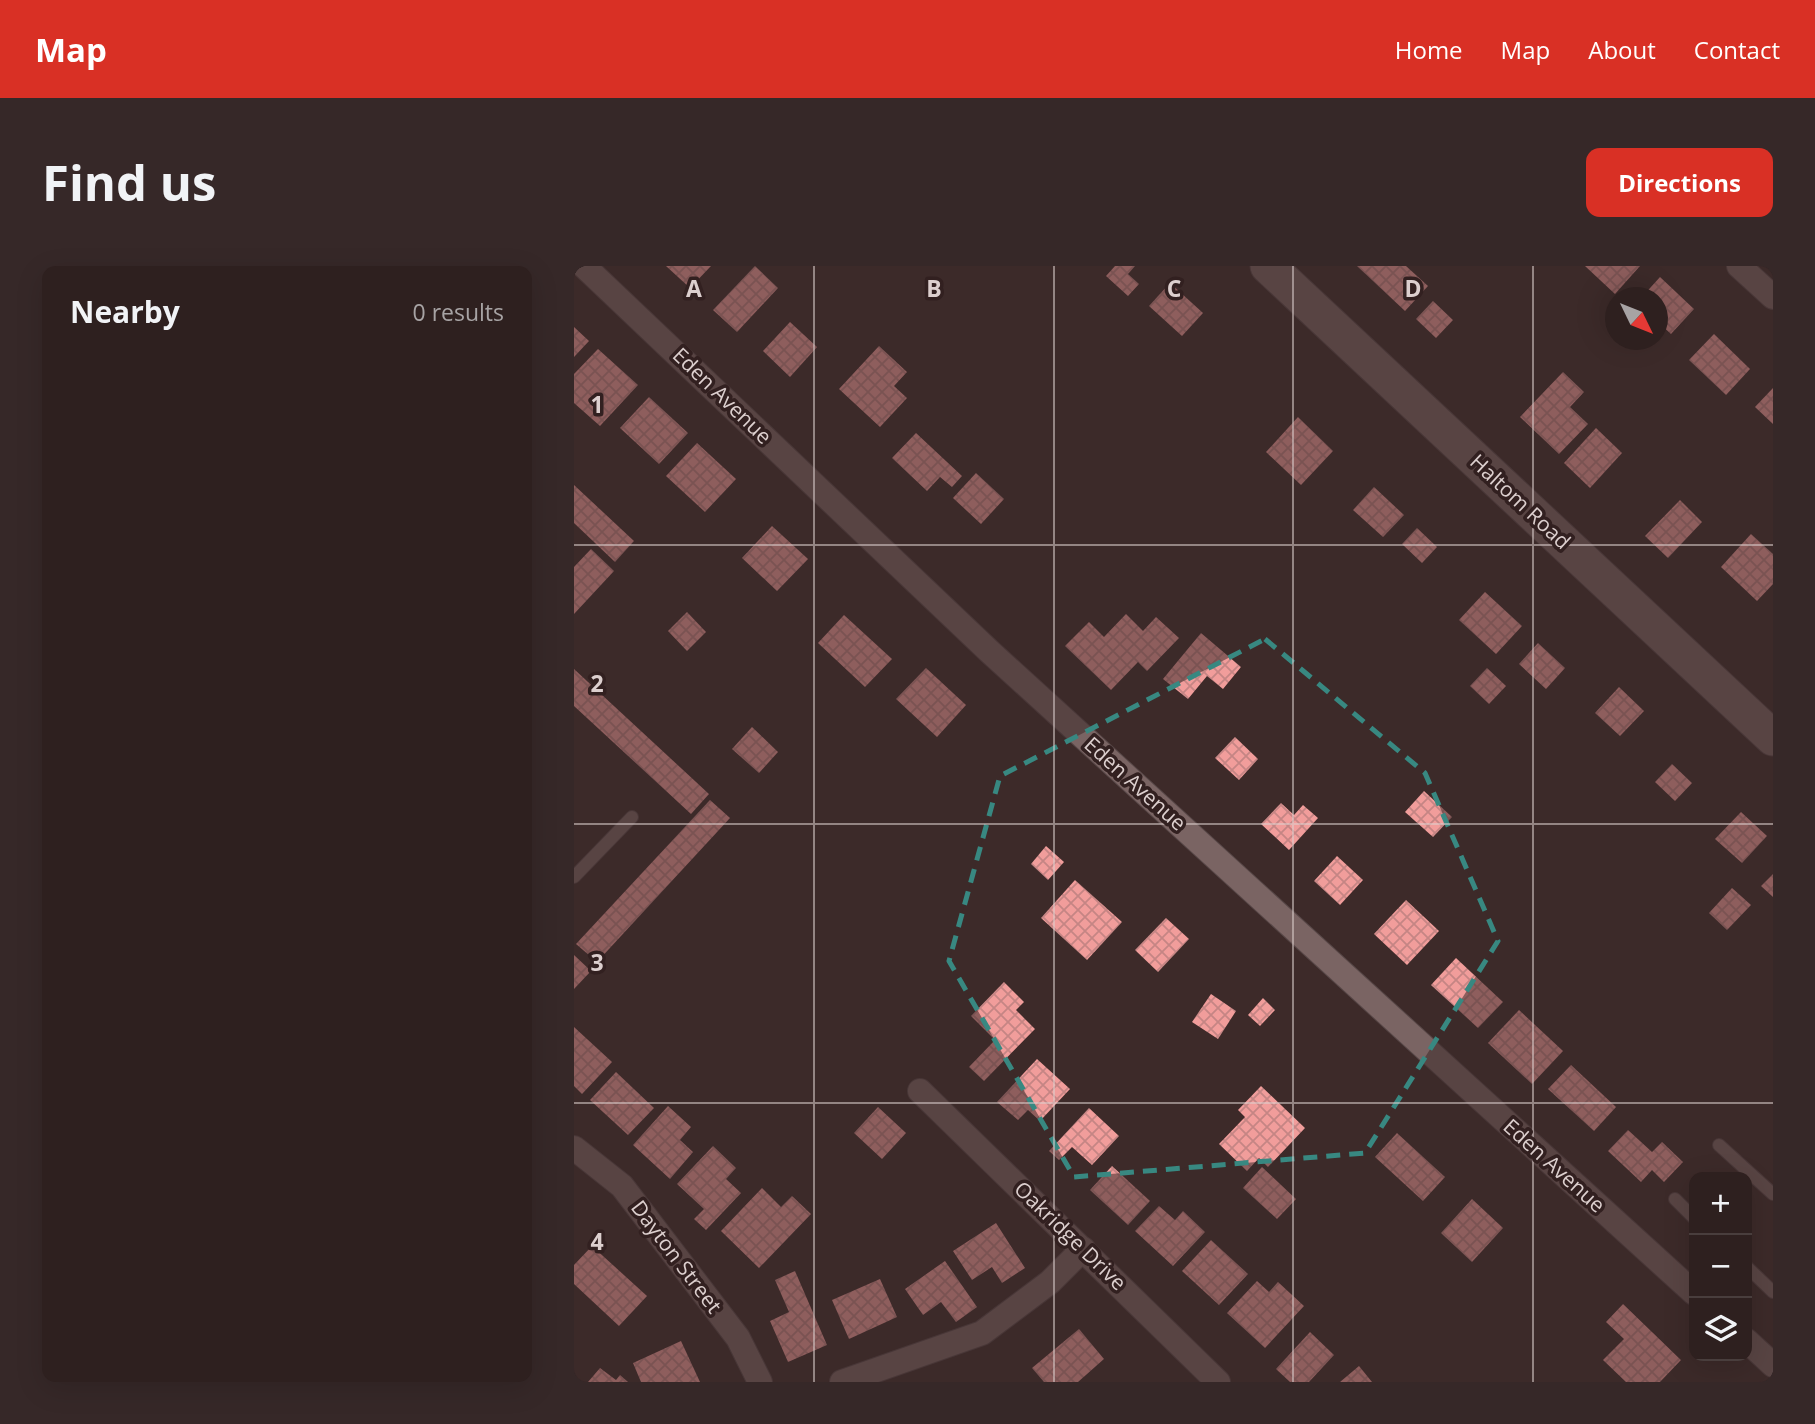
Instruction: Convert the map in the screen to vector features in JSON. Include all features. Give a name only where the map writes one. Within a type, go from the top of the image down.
[{"type":"main road","name":"Haltom Road","points":[[1268,266],[1773,738]]},
{"type":"street","name":"Eden Avenue","points":[[584,266],[989,651],[1689,1288]]},
{"type":"street","points":[[1740,266],[1773,298]]},
{"type":"street","name":"Oakridge Drive","points":[[920,1091],[1218,1382]]},
{"type":"street","name":"Dayton Street","points":[[574,1148],[622,1186],[738,1338],[760,1382]]},
{"type":"street","points":[[842,1382],[982,1333],[1050,1282],[1083,1248]]},
{"type":"street","points":[[1752,1345],[1773,1364]]},
{"type":"lane","points":[[574,877],[632,817]]},
{"type":"lane","points":[[1719,1145],[1773,1194]]},
{"type":"lane","points":[[1675,1199],[1689,1213]]},
{"type":"lane","points":[[1752,1273],[1773,1292]]},
{"type":"highlighted area","points":[[1265,639],[1425,773],[1498,941],[1365,1153],[1074,1177],[949,961],[1000,776]]},
{"type":"building","points":[[666,266],[711,266],[690,288]]},
{"type":"building","points":[[755,266],[778,288],[737,332],[713,310]]},
{"type":"building","points":[[1115,266],[1135,266],[1128,274],[1139,284],[1128,296],[1106,276]]},
{"type":"building","points":[[1357,266],[1406,266],[1428,286],[1405,311]]},
{"type":"building","points":[[1585,266],[1640,266],[1621,287],[1608,287]]},
{"type":"building","points":[[1660,277],[1694,309],[1671,334],[1668,331],[1668,287],[1651,287]]},
{"type":"building","points":[[1170,283],[1203,313],[1182,336],[1149,306]]},
{"type":"building","points":[[1433,301],[1453,320],[1436,338],[1416,319]]},
{"type":"building","points":[[790,322],[817,347],[790,377],[763,351]]},
{"type":"building","points":[[574,327],[589,341],[574,357]]},
{"type":"building","points":[[1714,334],[1750,369],[1726,395],[1689,360]]},
{"type":"building","points":[[879,346],[907,372],[894,386],[907,398],[880,427],[839,389]]},
{"type":"building","points":[[598,349],[638,385],[600,426],[574,403],[574,374]]},
{"type":"building","points":[[1563,372],[1584,392],[1570,407],[1588,424],[1559,454],[1520,417]]},
{"type":"building","points":[[1773,388],[1773,424],[1755,407]]},
{"type":"building","points":[[649,397],[688,433],[659,464],[620,428]]},
{"type":"building","points":[[1298,417],[1333,451],[1301,485],[1266,452]]},
{"type":"building","points":[[1596,428],[1622,453],[1590,488],[1564,463]]},
{"type":"building","points":[[916,433],[962,476],[952,487],[940,477],[927,491],[892,458]]},
{"type":"building","points":[[697,443],[736,479],[705,512],[666,476]]},
{"type":"building","points":[[976,473],[1004,499],[981,524],[953,498]]},
{"type":"building","points":[[574,485],[634,541],[615,562],[574,523]]},
{"type":"building","points":[[1374,487],[1404,515],[1383,537],[1353,510]]},
{"type":"building","points":[[1680,500],[1702,522],[1668,558],[1645,536]]},
{"type":"building","points":[[772,526],[808,559],[777,591],[742,558]]},
{"type":"building","points":[[1417,528],[1437,547],[1422,563],[1402,544]]},
{"type":"building","points":[[1751,534],[1773,554],[1773,584],[1757,601],[1721,567]]},
{"type":"building","points":[[591,549],[614,571],[574,614],[574,567]]},
{"type":"building","points":[[1485,592],[1522,626],[1496,654],[1459,620]]},
{"type":"building","points":[[687,612],[706,632],[687,651],[668,631]]},
{"type":"building","points":[[1126,614],[1143,631],[1156,617],[1179,638],[1147,671],[1138,662],[1111,690],[1065,646],[1089,622],[1104,637]]},
{"type":"building","points":[[844,615],[892,659],[865,687],[818,643]]},
{"type":"building","points":[[1201,633],[1241,667],[1223,689],[1207,676],[1188,699],[1163,679]]},
{"type":"building","points":[[1538,643],[1565,668],[1546,689],[1519,664]]},
{"type":"building","points":[[926,668],[966,705],[937,737],[896,699]]},
{"type":"building","points":[[1487,668],[1506,686],[1489,704],[1470,686]]},
{"type":"building","points":[[574,669],[709,794],[691,814],[574,706]]},
{"type":"building","points":[[1619,687],[1644,711],[1620,736],[1595,713]]},
{"type":"building","points":[[752,727],[778,752],[759,773],[732,749]]},
{"type":"building","points":[[1235,737],[1258,759],[1239,780],[1215,758]]},
{"type":"building","points":[[1672,764],[1692,783],[1675,801],[1655,782]]},
{"type":"building","points":[[1424,791],[1452,817],[1433,837],[1405,812]]},
{"type":"building","points":[[710,800],[730,818],[597,962],[576,944]]},
{"type":"building","points":[[1281,803],[1294,815],[1303,805],[1318,818],[1289,850],[1261,824]]},
{"type":"building","points":[[1741,812],[1767,836],[1742,863],[1715,839]]},
{"type":"building","points":[[1046,846],[1064,862],[1048,880],[1031,864]]},
{"type":"building","points":[[1337,856],[1363,880],[1340,905],[1314,881]]},
{"type":"building","points":[[1773,874],[1773,897],[1761,886]]},
{"type":"building","points":[[1075,880],[1122,922],[1087,960],[1041,918]]},
{"type":"building","points":[[1732,888],[1751,905],[1727,930],[1709,913]]},
{"type":"building","points":[[1406,900],[1439,931],[1407,965],[1374,934]]},
{"type":"building","points":[[1166,918],[1189,939],[1158,972],[1135,950]]},
{"type":"building","points":[[574,955],[591,971],[574,989]]},
{"type":"building","points":[[1456,958],[1503,1002],[1478,1028],[1431,985]]},
{"type":"building","points":[[1004,982],[1024,1002],[1016,1010],[1035,1029],[984,1081],[969,1067],[995,1040],[971,1016]]},
{"type":"building","points":[[1211,994],[1236,1011],[1218,1039],[1192,1022]]},
{"type":"building","points":[[1263,998],[1275,1010],[1260,1026],[1248,1015]]},
{"type":"building","points":[[1519,1010],[1563,1051],[1532,1084],[1488,1043]]},
{"type":"building","points":[[574,1027],[612,1062],[582,1094],[574,1086]]},
{"type":"building","points":[[1037,1059],[1070,1089],[1040,1121],[1028,1110],[1018,1120],[997,1102]]},
{"type":"building","points":[[1571,1065],[1616,1107],[1594,1131],[1548,1089]]},
{"type":"building","points":[[616,1072],[654,1108],[628,1135],[590,1100]]},
{"type":"building","points":[[1261,1086],[1305,1128],[1268,1167],[1259,1158],[1247,1171],[1219,1144],[1245,1117],[1238,1110]]},
{"type":"building","points":[[668,1106],[691,1127],[680,1140],[693,1152],[670,1179],[633,1145]]},
{"type":"building","points":[[878,1107],[906,1133],[882,1159],[854,1133]]},
{"type":"building","points":[[1089,1108],[1119,1136],[1092,1165],[1072,1147],[1059,1160],[1049,1151]]},
{"type":"building","points":[[1628,1130],[1652,1152],[1662,1142],[1683,1162],[1664,1182],[1652,1170],[1641,1182],[1608,1151]]},
{"type":"building","points":[[1397,1133],[1445,1177],[1423,1201],[1375,1157]]},
{"type":"building","points":[[713,1146],[736,1168],[726,1179],[741,1193],[706,1230],[694,1219],[704,1209],[677,1184]]},
{"type":"building","points":[[1112,1166],[1150,1201],[1128,1225],[1090,1190]]},
{"type":"building","points":[[1262,1167],[1296,1199],[1277,1219],[1243,1188]]},
{"type":"building","points":[[762,1188],[781,1207],[792,1196],[811,1214],[759,1268],[721,1231]]},
{"type":"building","points":[[1472,1199],[1503,1228],[1472,1262],[1441,1233]]},
{"type":"building","points":[[1159,1206],[1175,1220],[1183,1211],[1205,1232],[1173,1266],[1135,1231]]},
{"type":"building","points":[[996,1223],[1025,1268],[1002,1283],[992,1267],[972,1280],[953,1251]]},
{"type":"building","points":[[1211,1240],[1248,1274],[1219,1305],[1182,1271]]},
{"type":"building","points":[[592,1246],[647,1296],[619,1326],[574,1284],[574,1265]]},
{"type":"building","points":[[945,1261],[977,1307],[956,1322],[941,1302],[923,1315],[905,1289]]},
{"type":"building","points":[[795,1271],[827,1345],[788,1362],[770,1321],[789,1312],[775,1280]]},
{"type":"building","points":[[880,1279],[897,1317],[849,1339],[832,1300]]},
{"type":"building","points":[[1257,1281],[1269,1292],[1278,1282],[1304,1306],[1265,1348],[1227,1313]]},
{"type":"building","points":[[1623,1304],[1681,1360],[1660,1382],[1626,1382],[1603,1360],[1624,1339],[1606,1322]]},
{"type":"building","points":[[1079,1329],[1104,1359],[1078,1382],[1044,1382],[1032,1368]]},
{"type":"building","points":[[1310,1332],[1334,1355],[1309,1382],[1290,1382],[1276,1369]]},
{"type":"building","points":[[681,1341],[700,1382],[641,1382],[633,1363]]},
{"type":"building","points":[[1359,1366],[1372,1382],[1340,1382]]},
{"type":"building","points":[[600,1368],[616,1380],[620,1375],[628,1382],[588,1382]]}]
